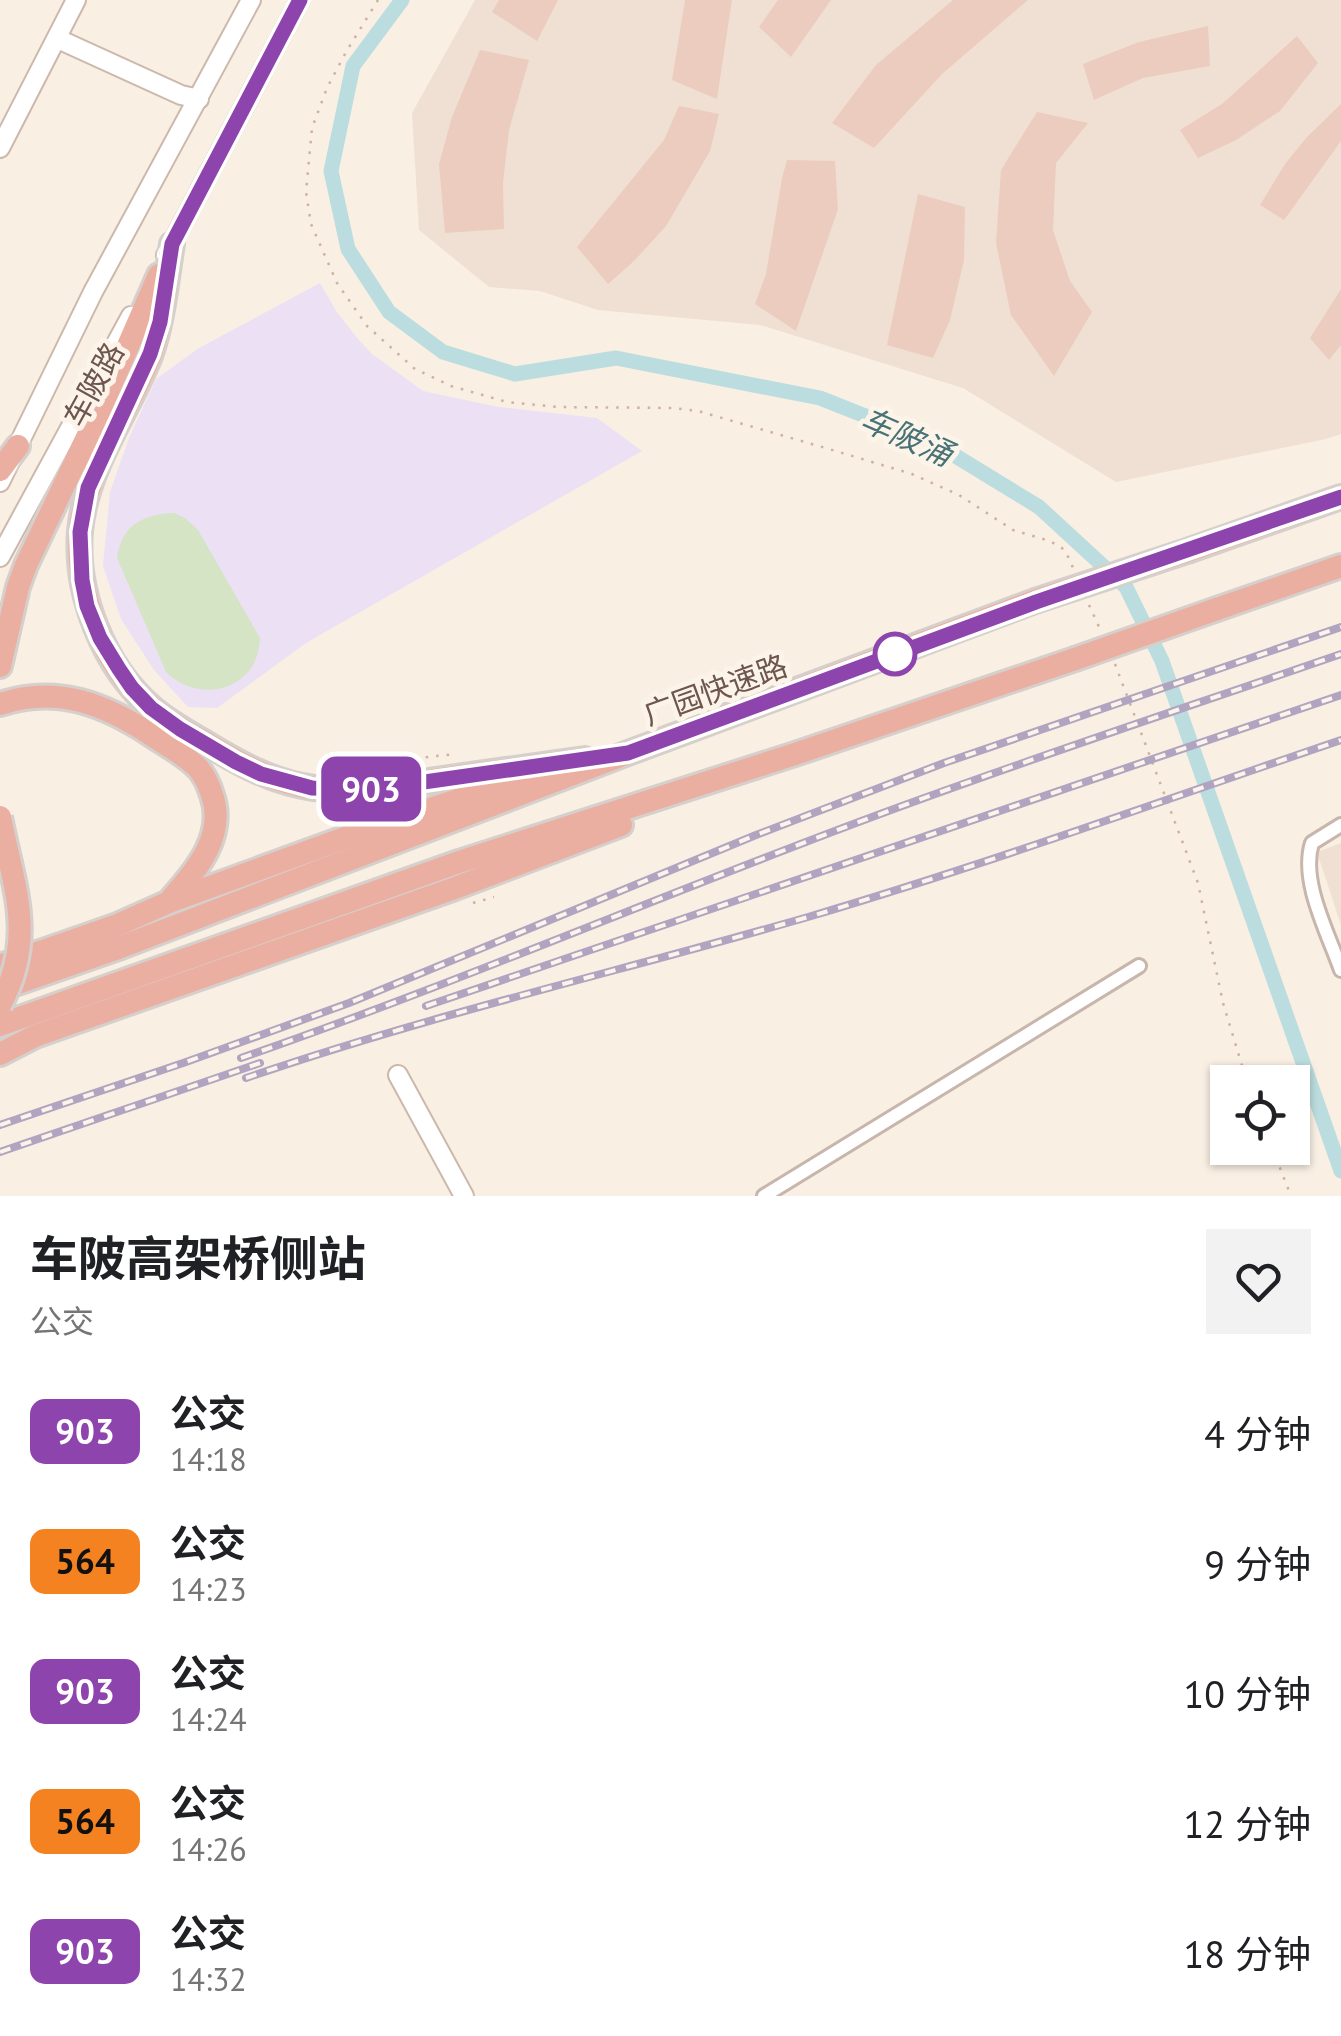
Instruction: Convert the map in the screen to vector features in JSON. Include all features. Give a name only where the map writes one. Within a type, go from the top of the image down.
[{"type":"highway","points":[[0,666],[26,565],[100,410],[172,244]]},
{"type":"highway","points":[[172,244],[160,322],[150,354],[88,488],[80,532],[87,606],[100,638],[132,688],[180,729],[236,762],[312,788],[368,790],[628,753]]},
{"type":"highway","points":[[0,470],[18,446]]},
{"type":"highway","name":"广园快速路","points":[[0,989],[118,936],[1036,602],[1341,497]]},
{"type":"highway","points":[[0,1025],[460,862],[795,754],[1341,566]]},
{"type":"highway","points":[[0,704],[41,696],[79,698],[135,724],[200,770],[215,803],[211,843],[198,867],[169,902]]},
{"type":"highway","points":[[0,966],[118,936],[169,902],[457,798],[628,753]]},
{"type":"highway","points":[[0,1054],[35,1036],[594,836],[795,754]]},
{"type":"highway","points":[[0,817],[21,915],[15,970],[0,1005]]},
{"type":"main road","points":[[2,140],[76,0]]},
{"type":"main road","name":"车陂路","points":[[0,482],[92,292],[251,0]]},
{"type":"main road","name":"车陂路","points":[[0,557],[172,244],[300,0]]},
{"type":"main road","points":[[58,38],[158,86],[199,99]]},
{"type":"main road","points":[[398,1075],[464,1196]]},
{"type":"street","points":[[1341,825],[1312,842],[1308,857],[1310,881],[1341,970]]},
{"type":"street","points":[[764,1196],[1140,966]]},
{"type":"path","points":[[378,0],[327,88],[312,128],[306,192],[311,224],[337,283],[367,326],[415,369],[451,386],[506,402],[558,408],[673,408],[698,412],[912,474],[959,495],[1012,530],[1064,550],[1079,582]]},
{"type":"path","points":[[1086,599],[1101,632]]},
{"type":"path","points":[[1116,665],[1198,883],[1223,1003],[1243,1065]]},
{"type":"path","points":[[367,772],[400,760],[456,754]]},
{"type":"path","points":[[1278,1165],[1290,1196]]},
{"type":"shaded area","points":[[475,0],[1341,0],[1341,434],[1116,482],[963,388],[760,325],[598,310],[540,291],[489,287],[419,230],[412,113]]},
{"type":"shaded area","points":[[320,283],[336,311],[372,354],[423,391],[498,407],[597,418],[642,451],[306,643],[217,708],[188,707],[154,670],[121,619],[103,566],[110,492],[156,379],[199,348]]},
{"type":"shaded area","points":[[1341,843],[1341,925],[1317,852]]},
{"type":"green space","points":[[174,513],[198,530],[260,638],[250,670],[225,687],[195,688],[166,672],[117,558],[123,537],[136,524]]},
{"type":"building","points":[[499,0],[558,0],[537,41],[492,12]]},
{"type":"building","points":[[685,0],[732,0],[717,99],[672,80]]},
{"type":"building","points":[[778,0],[831,0],[791,57],[759,27]]},
{"type":"building","points":[[953,0],[1028,0],[942,74],[874,148],[832,123],[876,65]]},
{"type":"building","points":[[1208,26],[1210,66],[1143,78],[1094,100],[1083,64],[1139,42]]},
{"type":"building","points":[[1297,36],[1318,63],[1280,111],[1236,140],[1198,158],[1180,130],[1222,104]]},
{"type":"building","points":[[480,50],[529,60],[509,130],[503,183],[504,229],[445,233],[439,164],[452,117]]},
{"type":"building","points":[[1341,104],[1341,141],[1284,220],[1260,205],[1285,164]]},
{"type":"building","points":[[679,106],[719,114],[710,151],[666,226],[608,284],[577,247],[664,140]]},
{"type":"building","points":[[1037,112],[1088,123],[1056,163],[1053,230],[1070,281],[1092,312],[1054,376],[1011,315],[996,243],[1001,170]]},
{"type":"building","points":[[787,160],[835,161],[838,209],[796,331],[755,304],[766,274]]},
{"type":"building","points":[[918,194],[965,207],[964,260],[950,320],[933,358],[887,345]]},
{"type":"building","points":[[1341,289],[1341,345],[1329,360],[1310,338]]},
{"type":"waterway","name":"车陂涌","points":[[402,0],[353,66],[331,171],[348,249],[389,312],[443,352],[515,374],[616,358],[820,398],[936,444],[1039,507],[1126,587],[1162,661],[1341,1171]]},
{"type":"railway","points":[[0,1125],[349,1003],[756,835],[944,763],[1341,627]]},
{"type":"railway","points":[[241,1058],[916,801],[1341,654]]},
{"type":"railway","points":[[426,1006],[1341,695]]},
{"type":"railway","points":[[246,1078],[455,1014],[875,897],[1341,740]]},
{"type":"railway","points":[[0,1152],[260,1063]]},
{"type":"bus line","name":"903","points":[[300,0],[172,244],[160,322],[150,354],[88,488],[80,532],[87,606],[100,638],[132,688],[180,729],[261,774],[312,788],[368,790],[628,753],[1036,602],[1341,497]]}]
